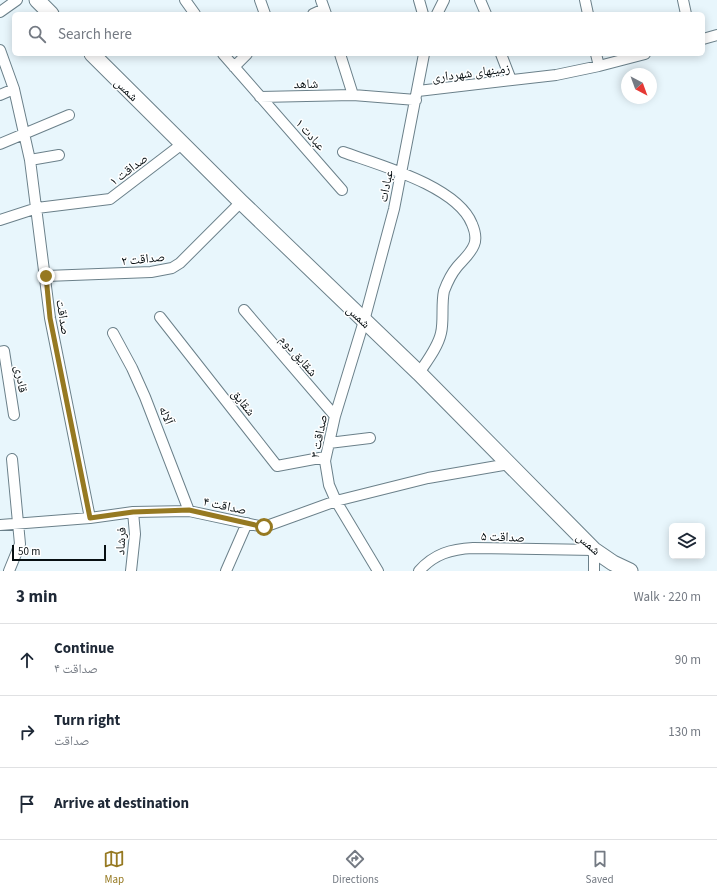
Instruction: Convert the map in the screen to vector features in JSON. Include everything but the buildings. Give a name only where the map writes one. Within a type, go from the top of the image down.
[{"type":"street","points":[[0,12],[18,0]]},
{"type":"street","points":[[37,0],[49,12]]},
{"type":"street","points":[[185,0],[194,12]]},
{"type":"street","points":[[260,0],[264,12]]},
{"type":"street","points":[[419,0],[422,12]]},
{"type":"street","points":[[438,12],[444,0]]},
{"type":"street","points":[[480,0],[485,12]]},
{"type":"street","points":[[585,0],[588,12]]},
{"type":"street","points":[[683,0],[686,12]]},
{"type":"street","points":[[705,38],[717,35]]},
{"type":"street","name":"صداقت","points":[[0,50],[14,89],[25,134],[37,208],[50,318],[90,518]]},
{"type":"street","name":"شمس","points":[[94,56],[241,202],[419,373],[594,550],[613,563],[630,571]]},
{"type":"street","name":"عبادت ۱","points":[[225,56],[342,190]]},
{"type":"street","points":[[234,67],[245,56]]},
{"type":"street","points":[[341,56],[353,95]]},
{"type":"street","name":"عبادات","points":[[364,321],[394,209],[424,56]]},
{"type":"street","points":[[502,56],[511,80]]},
{"type":"street","points":[[596,56],[599,66]]},
{"type":"street","name":"زمینهای شهرداری","points":[[417,95],[511,80],[556,75],[637,56]]},
{"type":"street","points":[[0,95],[14,89]]},
{"type":"street","name":"شاهد","points":[[260,97],[417,95]]},
{"type":"street","points":[[0,144],[69,115]]},
{"type":"street","name":"صداقت ۱","points":[[0,220],[37,208],[110,199],[182,144]]},
{"type":"street","points":[[343,152],[418,180],[455,201],[470,218],[476,232],[474,244],[456,268],[445,290],[441,333],[435,347],[419,373]]},
{"type":"street","points":[[30,160],[59,156]]},
{"type":"street","name":"صداقت ۲","points":[[46,276],[151,272],[172,268],[180,263],[241,202]]},
{"type":"street","name":"شقایق دوم","points":[[244,310],[335,416]]},
{"type":"street","name":"شقایق","points":[[160,317],[278,466],[325,457]]},
{"type":"street","name":"صداقت ۳","points":[[364,321],[335,416],[325,457],[326,474],[336,501],[378,571]]},
{"type":"street","name":"آلاله","points":[[113,333],[132,368],[145,397],[189,510]]},
{"type":"street","name":"قادری","points":[[0,352],[4,351],[14,415]]},
{"type":"street","points":[[329,443],[370,438]]},
{"type":"street","points":[[9,571],[20,544],[12,459]]},
{"type":"street","name":"صداقت ۴","points":[[0,525],[18,522],[90,518],[133,512],[189,510],[264,527],[336,501],[428,478],[509,464]]},
{"type":"street","name":"فرشاد","points":[[131,571],[135,534],[133,512]]},
{"type":"street","points":[[226,571],[247,523]]},
{"type":"street","name":"صداقت ۵","points":[[419,571],[426,563],[437,555],[458,548],[594,550]]},
{"type":"street","points":[[594,550],[594,571]]},
{"type":"route","points":[[46,276],[50,318],[90,518],[133,512],[189,510],[264,527]]}]
